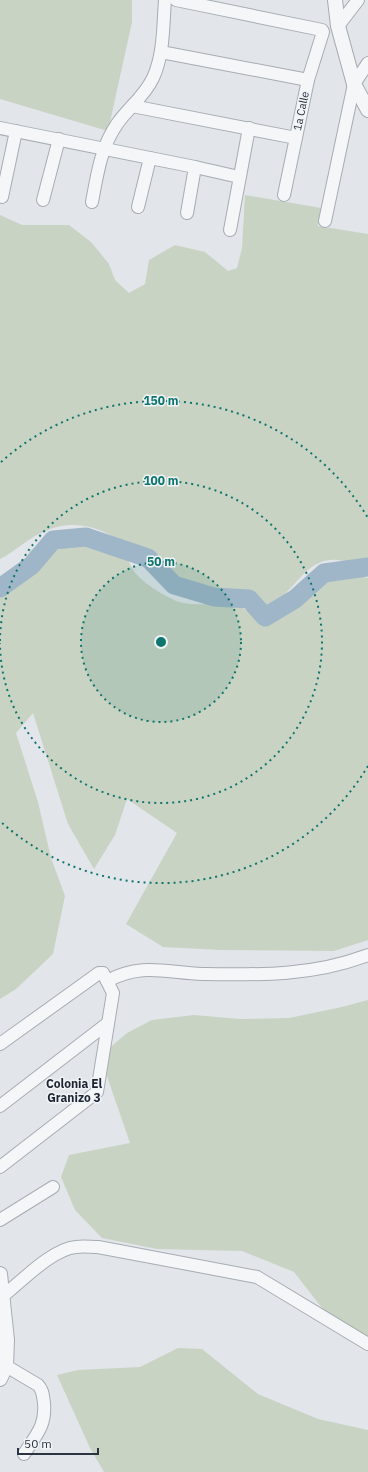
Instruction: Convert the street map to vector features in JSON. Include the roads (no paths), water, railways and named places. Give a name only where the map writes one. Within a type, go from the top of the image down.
[{"type":"street","points":[[92,202],[103,149],[117,124],[132,106],[142,97],[153,78],[161,52],[165,0]]},
{"type":"street","name":"1a Calle","points":[[176,0],[322,30],[323,32],[308,80],[284,195]]},
{"type":"street","points":[[335,0],[338,26],[354,84],[368,110]]},
{"type":"street","points":[[338,26],[358,0]]},
{"type":"street","points":[[161,52],[308,80]]},
{"type":"street","points":[[325,221],[354,84],[368,63]]},
{"type":"street","points":[[132,106],[296,138]]},
{"type":"street","points":[[0,128],[239,177]]},
{"type":"street","points":[[230,230],[249,128]]},
{"type":"street","points":[[2,197],[16,131]]},
{"type":"street","points":[[43,200],[59,139]]},
{"type":"street","points":[[138,207],[150,158]]},
{"type":"street","points":[[187,213],[196,167]]},
{"type":"street","points":[[107,981],[126,972],[151,969],[200,974],[303,972],[341,965],[368,955]]},
{"type":"street","points":[[0,1044],[99,973],[103,974],[113,993],[97,1092],[0,1167]]},
{"type":"street","points":[[0,1106],[108,1023]]},
{"type":"street","points":[[0,1220],[53,1187]]},
{"type":"street","points":[[3,1296],[62,1250],[75,1246],[98,1247],[257,1277],[368,1344]]},
{"type":"street","points":[[0,1274],[7,1340],[6,1366],[0,1379]]},
{"type":"street","points":[[6,1366],[42,1389],[44,1397],[45,1417],[24,1454]]},
{"type":"waterway","points":[[0,588],[32,565],[53,540],[86,537],[148,558],[174,585],[214,597],[249,599],[265,617],[295,599],[324,573],[368,567]]},
{"type":"district","name":"Colonia El Granizo 3","points":[[74,1091]]}]
